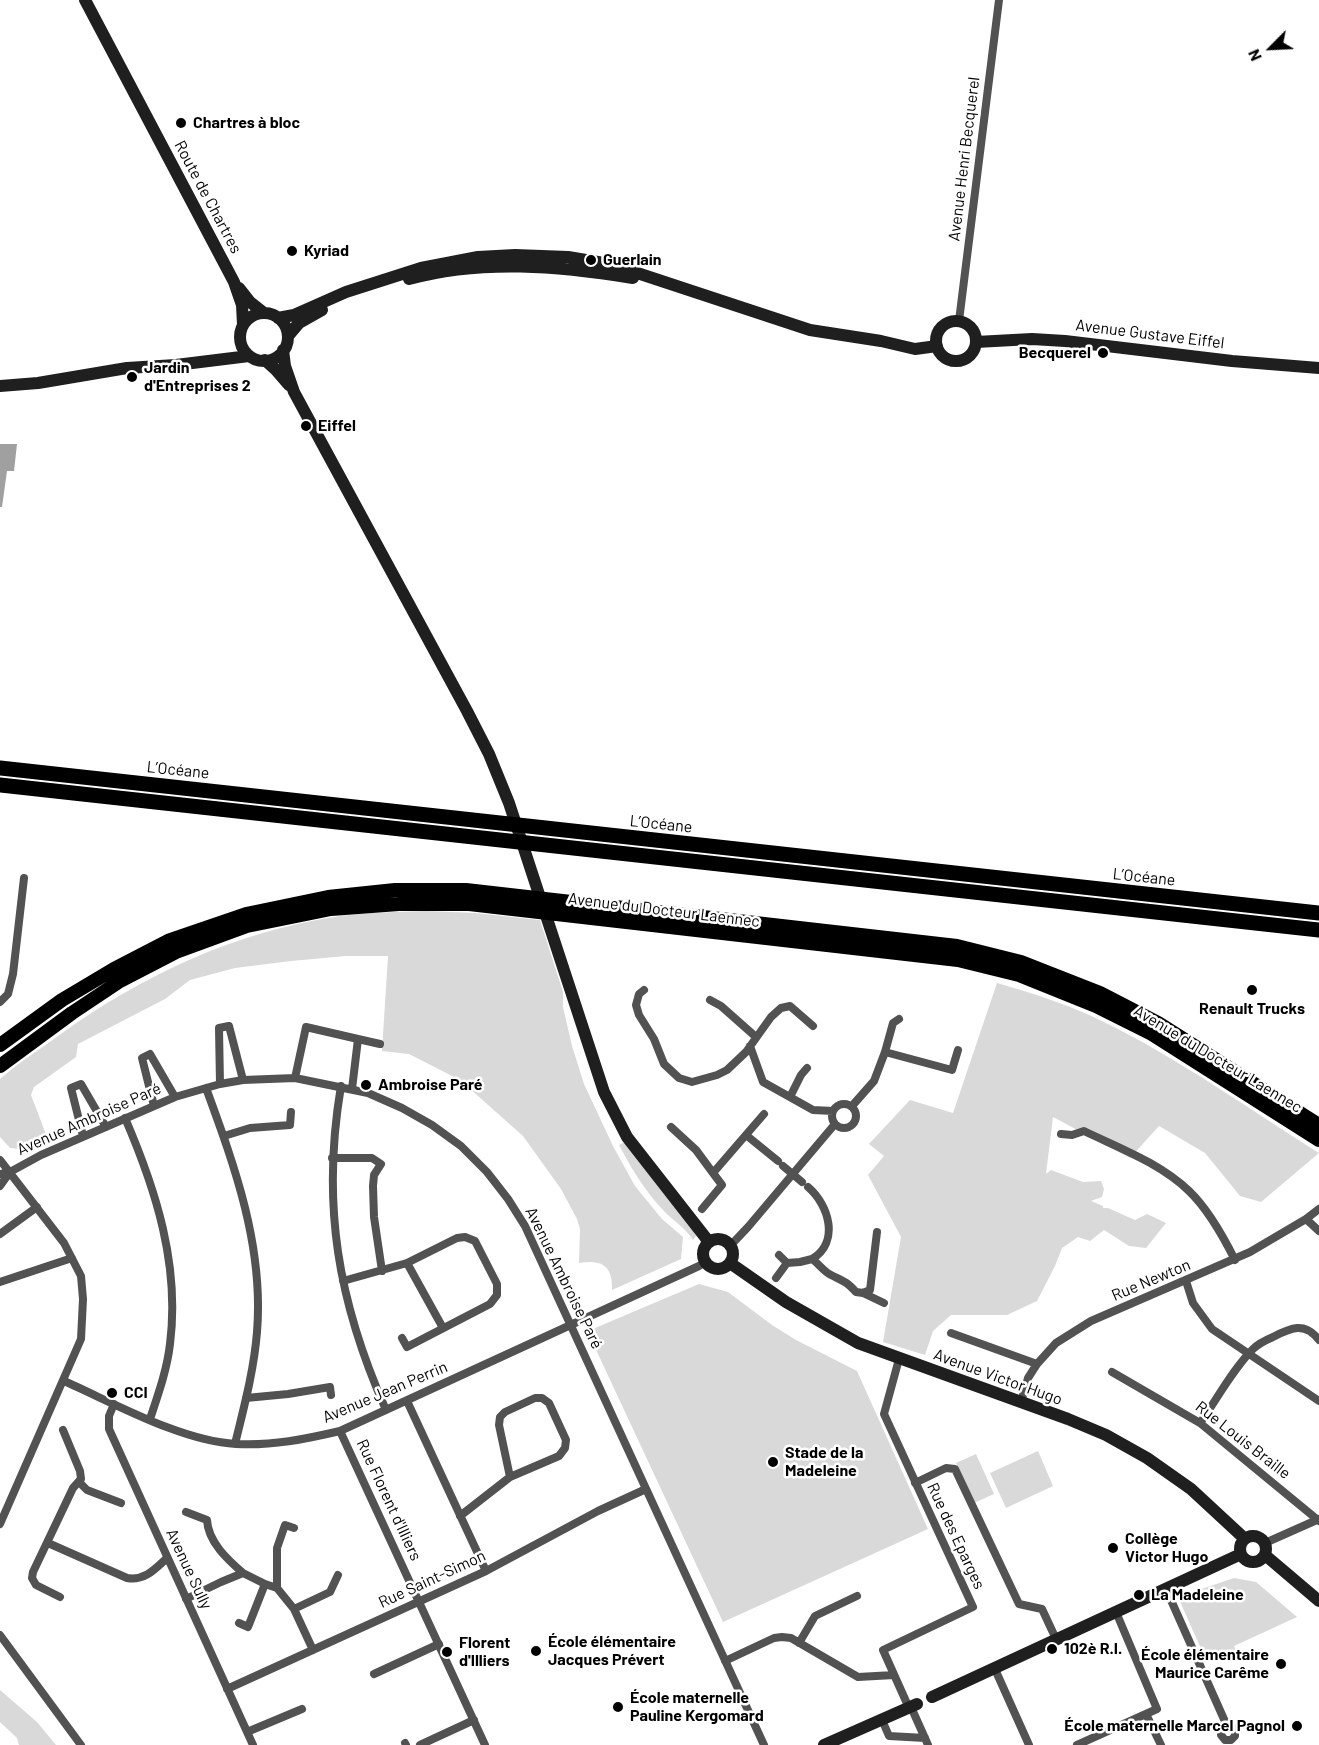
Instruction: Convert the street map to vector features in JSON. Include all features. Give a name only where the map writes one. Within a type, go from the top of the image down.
[{"type":"highway","name":"L’Océane","points":[[0,768],[1319,913]]},
{"type":"highway","name":"L’Océane","points":[[0,785],[1319,930]]},
{"type":"main road","name":"Route de Chartres","points":[[85,0],[234,282]]},
{"type":"main road","points":[[278,318],[294,315],[346,292],[421,268],[478,257],[515,255],[568,257],[610,264],[810,330],[915,349],[937,346]]},
{"type":"main road","points":[[546,267],[568,262]]},
{"type":"main road","points":[[0,386],[39,383],[128,368],[210,362],[249,356],[259,360],[275,358],[283,350],[288,336],[299,323],[306,319],[345,300],[382,286],[421,276],[499,267],[546,267],[611,274],[670,284]]},
{"type":"main road","points":[[234,282],[250,302],[264,313],[278,318],[285,326],[288,336]]},
{"type":"main road","points":[[234,282],[242,306],[243,325],[240,338],[249,356]]},
{"type":"main road","points":[[243,325],[250,317],[264,313]]},
{"type":"main road","points":[[959,321],[973,330],[976,342],[972,354],[955,361],[943,357],[936,339],[941,328],[946,324],[959,321]]},
{"type":"main road","points":[[210,362],[228,350],[240,338]]},
{"type":"main road","name":"Avenue Gustave Eiffel","points":[[976,342],[1063,340],[1232,361],[1319,368]]},
{"type":"main road","points":[[283,350],[285,366],[294,392],[489,754],[509,803],[604,1092],[627,1137],[709,1242]]},
{"type":"main road","points":[[265,360],[294,392]]},
{"type":"main road","name":"Avenue du Docteur Laennec","points":[[0,1045],[62,1000],[114,969],[170,940],[246,914],[328,897],[395,890],[466,890],[957,946],[1021,962],[1100,993],[1158,1023],[1319,1125]]},
{"type":"main road","name":"Avenue du Docteur Laennec","points":[[0,1068],[72,1013],[120,981],[176,952],[247,926],[331,909],[399,904],[469,904],[958,960],[1019,975],[1096,1006],[1152,1034],[1319,1140]]},
{"type":"main road","points":[[722,1240],[730,1245],[732,1254],[729,1263],[722,1268],[712,1268],[705,1262],[703,1253],[709,1242],[722,1240]]},
{"type":"main road","name":"Avenue Victor Hugo","points":[[729,1263],[786,1302],[858,1343],[1106,1435],[1147,1458],[1191,1489],[1245,1539]]},
{"type":"main road","points":[[1265,1549],[1259,1561],[1255,1562],[1246,1560],[1241,1554],[1240,1547],[1245,1539],[1252,1536],[1260,1538],[1265,1549],[1319,1601]]},
{"type":"main road","points":[[932,1697],[1241,1554]]},
{"type":"main road","points":[[824,1745],[912,1706]]},
{"type":"street","name":"Avenue Henri Becquerel","points":[[959,321],[999,0]]},
{"type":"street","points":[[0,1002],[8,994],[13,974],[24,878]]},
{"type":"street","points":[[644,990],[639,994],[636,1005],[639,1016],[654,1039],[664,1064],[680,1078],[692,1082],[727,1070],[746,1052],[771,1017],[781,1008],[790,1006],[813,1026]]},
{"type":"street","points":[[710,999],[721,1005],[756,1037]]},
{"type":"street","points":[[852,1106],[874,1081],[893,1023],[899,1019]]},
{"type":"street","points":[[220,1084],[219,1028],[229,1026],[243,1080]]},
{"type":"street","points":[[295,1078],[306,1027],[380,1044]]},
{"type":"street","points":[[352,1089],[358,1039]]},
{"type":"street","points":[[750,1046],[763,1082],[813,1110],[833,1111],[840,1105],[852,1106],[857,1114],[855,1122],[852,1126],[845,1128],[835,1124],[833,1111]]},
{"type":"street","points":[[885,1052],[952,1070],[958,1050]]},
{"type":"street","points":[[154,1106],[142,1058],[150,1054],[175,1097]]},
{"type":"street","points":[[790,1097],[807,1068]]},
{"type":"street","name":"Avenue Ambroise Paré","points":[[10,1172],[41,1155],[175,1097],[243,1080],[295,1078],[368,1093],[432,1125],[461,1146],[487,1172],[525,1226],[764,1745]]},
{"type":"street","points":[[83,1136],[71,1089],[81,1084],[106,1127]]},
{"type":"street","points":[[341,1086],[333,1158],[334,1233],[350,1315],[358,1343],[386,1410]]},
{"type":"street","points":[[206,1088],[243,1198],[256,1265],[257,1330],[254,1362],[235,1444]]},
{"type":"street","points":[[224,1136],[250,1128],[290,1125],[291,1112]]},
{"type":"street","points":[[713,1173],[764,1114]]},
{"type":"street","points":[[125,1118],[154,1191],[168,1246],[172,1278],[173,1311],[170,1345],[163,1380],[150,1419]]},
{"type":"street","points":[[730,1245],[835,1124]]},
{"type":"street","points":[[671,1127],[696,1150],[722,1185],[702,1209]]},
{"type":"street","points":[[1061,1134],[1072,1135],[1084,1131],[1159,1169],[1189,1191],[1217,1229],[1235,1260]]},
{"type":"street","points":[[746,1135],[816,1194],[824,1204],[827,1215],[827,1242],[820,1254],[812,1259],[787,1263],[776,1278]]},
{"type":"street","points":[[0,1155],[10,1172]]},
{"type":"street","points":[[333,1158],[372,1158],[381,1164],[374,1175],[373,1186],[374,1217],[382,1270]]},
{"type":"street","points":[[0,1160],[64,1243],[81,1276],[83,1299],[81,1339],[0,1524]]},
{"type":"street","points":[[0,1174],[10,1172]]},
{"type":"street","points":[[0,1186],[10,1172]]},
{"type":"street","points":[[0,1233],[37,1207]]},
{"type":"street","name":"Rue Newton","points":[[1020,1402],[1028,1378],[1056,1343],[1091,1322],[1235,1260],[1306,1220],[1319,1209]]},
{"type":"street","points":[[1306,1220],[1319,1231]]},
{"type":"street","points":[[863,1293],[870,1290],[877,1232]]},
{"type":"street","points":[[343,1281],[407,1263],[458,1238],[465,1237],[475,1241],[497,1284],[497,1295],[490,1304],[407,1347],[402,1338]]},
{"type":"street","points":[[779,1255],[787,1263]]},
{"type":"street","points":[[0,1282],[72,1258]]},
{"type":"street","points":[[812,1259],[828,1275],[848,1282],[856,1292],[884,1303]]},
{"type":"street","name":"Avenue Jean Perrin","points":[[64,1381],[188,1435],[235,1444],[280,1443],[308,1439],[340,1431],[572,1326],[705,1262]]},
{"type":"street","points":[[407,1263],[444,1328]]},
{"type":"street","points":[[1185,1281],[1193,1303],[1212,1329],[1319,1401]]},
{"type":"street","points":[[1200,1423],[1254,1348],[1298,1327],[1310,1330],[1319,1340]]},
{"type":"street","points":[[951,1333],[1037,1364]]},
{"type":"street","name":"Rue des Eparges","points":[[899,1359],[884,1414],[973,1607],[883,1650],[912,1706],[926,1741]]},
{"type":"street","name":"Rue Louis Braille","points":[[1112,1372],[1200,1423],[1318,1520]]},
{"type":"street","points":[[246,1398],[330,1387],[332,1395]]},
{"type":"street","points":[[460,1516],[510,1477],[558,1456],[565,1448],[566,1440],[549,1403],[542,1398],[535,1398],[505,1412],[500,1418],[499,1425],[510,1477]]},
{"type":"street","points":[[407,1401],[486,1571]]},
{"type":"street","name":"Avenue Sully","points":[[114,1404],[109,1416],[109,1429],[253,1745]]},
{"type":"street","points":[[60,1597],[36,1585],[33,1582],[33,1572],[73,1488],[81,1479],[80,1471],[63,1430]]},
{"type":"street","name":"Rue Florent d'Illiers","points":[[340,1431],[485,1745]]},
{"type":"street","points":[[915,1483],[946,1468],[955,1469],[1019,1604],[1042,1609],[1056,1639]]},
{"type":"street","points":[[79,1482],[87,1490],[121,1503]]},
{"type":"street","name":"Rue Saint-Simon","points":[[227,1689],[486,1571],[598,1511],[646,1489]]},
{"type":"street","points":[[186,1512],[207,1520],[207,1528],[227,1560],[243,1573],[277,1588],[294,1609],[313,1650]]},
{"type":"street","points":[[1265,1549],[1318,1520]]},
{"type":"street","points":[[277,1588],[278,1548],[285,1525],[294,1528]]},
{"type":"street","points":[[48,1543],[134,1579],[150,1574],[167,1558]]},
{"type":"street","points":[[186,1599],[243,1573]]},
{"type":"street","points":[[294,1609],[330,1592],[338,1575]]},
{"type":"street","points":[[239,1623],[249,1627],[265,1584]]},
{"type":"street","points":[[1166,1588],[1227,1726]]},
{"type":"street","points":[[799,1643],[815,1616],[857,1596]]},
{"type":"street","points":[[1077,1745],[1157,1709],[1116,1612]]},
{"type":"street","points":[[0,1635],[81,1745]]},
{"type":"street","points":[[725,1661],[774,1638],[782,1637],[791,1638],[858,1677],[894,1675]]},
{"type":"street","points":[[374,1674],[438,1644]]},
{"type":"street","points":[[993,1668],[1029,1745]]},
{"type":"street","points":[[247,1732],[302,1709]]},
{"type":"street","points":[[1146,1714],[1161,1745]]},
{"type":"street","points":[[420,1745],[474,1720]]},
{"type":"street","points":[[882,1720],[889,1736],[909,1741],[926,1741]]},
{"type":"street","points":[[909,1741],[919,1725]]},
{"type":"shaded area","points":[[0,444],[17,444],[14,471],[7,471],[2,507],[0,507]]},
{"type":"shaded area","points":[[427,911],[475,913],[540,920],[563,992],[563,1007],[584,1084],[635,1186],[662,1219],[683,1237],[681,1259],[612,1290],[610,1275],[604,1266],[594,1262],[579,1263],[580,1229],[577,1219],[561,1189],[523,1136],[460,1080],[409,1054],[382,1051],[388,956],[346,956],[291,961],[235,968],[190,980],[165,999],[78,1044],[76,1057],[34,1087],[31,1095],[47,1137],[20,1149],[10,1148],[0,1137],[0,1079],[90,1014],[157,975],[228,944],[302,923],[340,916]]},
{"type":"shaded area","points":[[997,983],[1068,1006],[1135,1038],[1189,1069],[1319,1153],[1261,1202],[1240,1196],[1205,1153],[1159,1126],[1130,1158],[1053,1117],[1046,1174],[1051,1170],[1083,1182],[1101,1181],[1104,1189],[1102,1197],[1091,1201],[1135,1220],[1147,1214],[1166,1223],[1146,1248],[1129,1246],[1104,1230],[1090,1241],[1078,1237],[1062,1248],[1037,1301],[1007,1315],[951,1315],[933,1331],[925,1355],[883,1342],[901,1237],[868,1175],[884,1156],[869,1144],[910,1100],[953,1113]]},
{"type":"shaded area","points":[[625,1142],[689,1224],[696,1236],[693,1240],[656,1203],[644,1187],[619,1145]]},
{"type":"shaded area","name":"Stade de la Madeleine","points":[[699,1284],[728,1292],[796,1340],[857,1371],[928,1529],[723,1622],[591,1339],[595,1328]]},
{"type":"shaded area","points":[[1038,1451],[1053,1486],[1006,1508],[990,1473]]},
{"type":"shaded area","points":[[976,1454],[994,1494],[974,1503],[956,1463]]},
{"type":"shaded area","points":[[1234,1578],[1256,1582],[1297,1617],[1234,1646],[1236,1650],[1211,1662],[1206,1660],[1178,1597]]},
{"type":"shaded area","points":[[0,1690],[37,1722],[56,1745],[19,1745],[17,1738],[0,1722]]},
{"type":"place","name":"Chartres à bloc","points":[[181,123]]},
{"type":"place","name":"Kyriad","points":[[292,251]]},
{"type":"place","name":"Guerlain","points":[[591,260]]},
{"type":"place","name":"Becquerel","points":[[1103,353]]},
{"type":"place","name":"Jardin d'Entreprises 2","points":[[132,377]]},
{"type":"place","name":"Eiffel","points":[[306,426]]},
{"type":"place","name":"Renault Trucks","points":[[1252,990]]},
{"type":"place","name":"Ambroise Paré","points":[[366,1085]]},
{"type":"place","name":"CCI","points":[[112,1393]]},
{"type":"place","name":"Stade de la Madeleine","points":[[773,1462]]},
{"type":"place","name":"Collège Victor Hugo","points":[[1113,1548]]},
{"type":"place","name":"La Madeleine","points":[[1139,1595]]},
{"type":"place","name":"102è R.I.","points":[[1052,1649]]},
{"type":"place","name":"École élémentaire Jacques Prévert","points":[[536,1651]]},
{"type":"place","name":"Florent d'Illiers","points":[[447,1652]]},
{"type":"place","name":"École élémentaire Maurice Carême","points":[[1281,1664]]},
{"type":"place","name":"École maternelle Pauline Kergomard","points":[[618,1707]]},
{"type":"place","name":"École maternelle Marcel Pagnol","points":[[1297,1726]]}]
